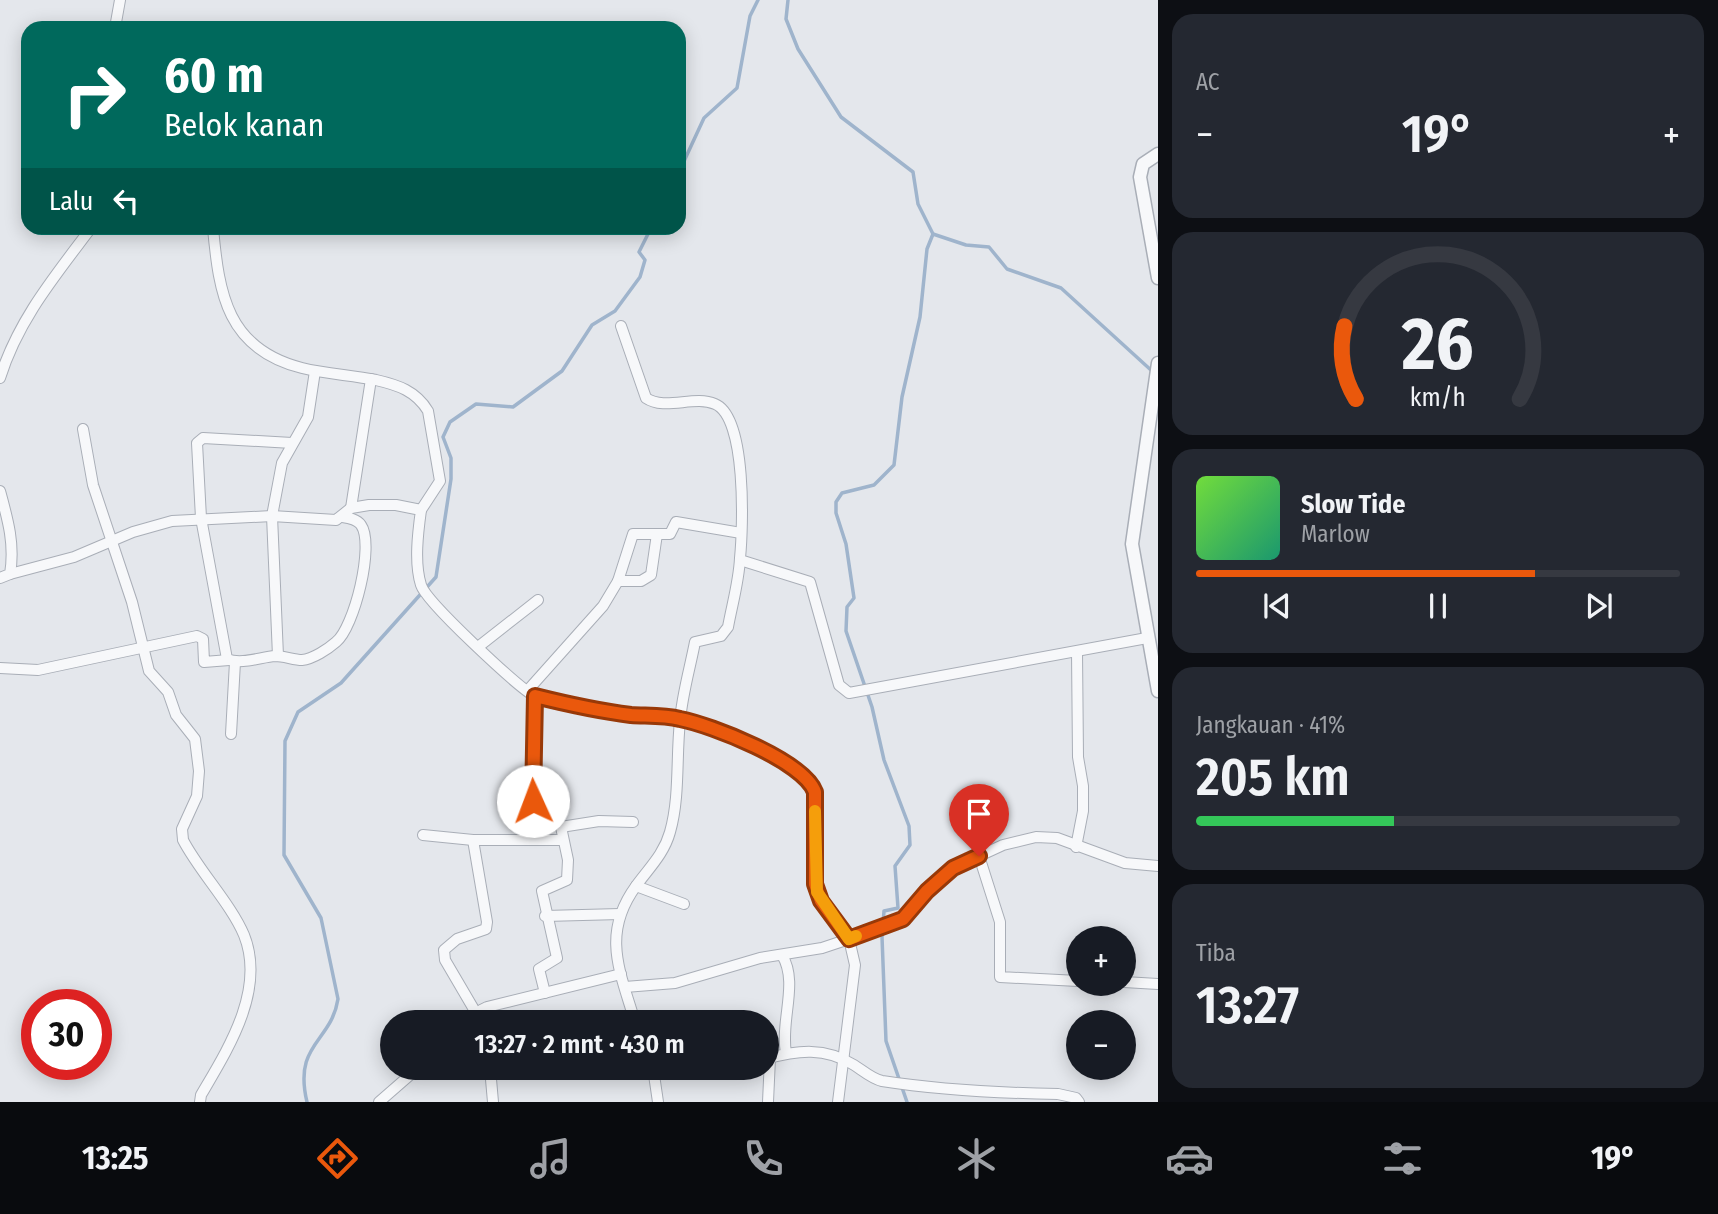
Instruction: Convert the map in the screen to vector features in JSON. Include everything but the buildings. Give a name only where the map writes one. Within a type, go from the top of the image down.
[{"type":"street","points":[[116,21],[120,0]]},
{"type":"street","points":[[1158,154],[1143,164],[1140,177],[1158,278]]},
{"type":"street","points":[[0,378],[3,360],[30,310],[87,235]]},
{"type":"street","points":[[214,235],[217,267],[230,318],[236,328],[277,359],[315,371],[400,385],[422,402],[428,411],[440,481],[421,510],[418,528],[421,586],[428,597],[478,647],[532,693],[630,715],[680,719],[758,746],[790,766],[813,786],[815,884],[821,901],[849,939],[855,965],[847,1048],[843,1058],[838,1102]]},
{"type":"street","points":[[621,326],[646,398],[654,403],[701,401],[716,404],[724,410],[738,451],[741,533],[740,560],[725,633],[695,642],[680,719],[676,795],[671,831],[663,851],[636,887],[616,922],[616,948],[632,1010]]},
{"type":"street","points":[[1158,363],[1132,544],[1158,691]]},
{"type":"street","points":[[278,656],[272,516],[278,474],[308,417],[315,371]]},
{"type":"street","points":[[342,517],[351,508],[371,379]]},
{"type":"street","points":[[83,429],[93,485],[114,541],[149,671],[168,692],[176,715],[195,739],[199,771],[197,796],[182,829],[183,840],[243,934],[250,967],[248,1000],[200,1102]]},
{"type":"street","points":[[232,661],[226,656],[220,608],[201,518],[197,443],[203,439],[292,443]]},
{"type":"street","points":[[0,491],[9,523],[13,554],[5,576]]},
{"type":"street","points":[[351,508],[396,505],[421,510]]},
{"type":"street","points":[[0,668],[38,670],[144,645],[200,636],[204,662],[278,656],[303,660],[337,642],[346,632],[363,569],[365,543],[363,528],[358,521],[342,517],[201,518],[172,521],[74,557],[5,576]]},
{"type":"street","points":[[545,993],[539,968],[557,958],[545,916],[542,891],[567,880],[568,860],[561,827],[553,810],[533,801],[532,693],[603,606],[618,581],[633,534],[670,534],[676,522],[741,533]]},
{"type":"street","points":[[618,581],[641,581],[650,575],[657,534]]},
{"type":"street","points":[[740,560],[810,582],[839,685],[849,693],[1147,638]]},
{"type":"street","points":[[478,647],[538,600]]},
{"type":"street","points":[[1076,846],[1083,786],[1078,757],[1077,652]]},
{"type":"street","points":[[231,734],[232,661]]},
{"type":"street","points":[[561,827],[599,821],[632,822]]},
{"type":"street","points":[[423,835],[473,840],[563,840]]},
{"type":"street","points":[[625,987],[667,985],[782,955],[822,948],[849,939],[903,919],[927,891],[953,868],[1003,845],[1036,837],[1057,838],[1125,863],[1158,866]]},
{"type":"street","points":[[471,1010],[445,960],[444,950],[457,939],[486,929],[473,840]]},
{"type":"street","points":[[979,856],[1000,922],[1000,977],[1066,980]]},
{"type":"street","points":[[636,887],[684,904]]},
{"type":"street","points":[[545,916],[620,914]]},
{"type":"street","points":[[782,955],[788,964],[790,982],[782,1033],[786,1053]]},
{"type":"street","points":[[481,1010],[621,974]]},
{"type":"street","points":[[1136,983],[1158,984]]},
{"type":"street","points":[[779,1055],[813,1050],[843,1058],[878,1081],[940,1089],[1058,1094],[1076,1098],[1079,1102]]},
{"type":"street","points":[[379,1102],[404,1080]]},
{"type":"street","points":[[491,1080],[492,1102]]},
{"type":"street","points":[[654,1080],[657,1102]]},
{"type":"street","points":[[768,1080],[768,1102]]},
{"type":"waterway","points":[[686,157],[704,118],[737,88],[750,16],[758,0]]},
{"type":"waterway","points":[[788,0],[786,19],[798,49],[841,117],[913,172],[918,204],[933,234],[966,245],[989,247],[1007,269],[1061,288],[1152,371]]},
{"type":"waterway","points":[[907,1102],[886,1041],[882,937],[884,911],[898,908],[895,866],[910,845],[909,826],[884,760],[872,707],[846,631],[847,607],[854,598],[836,502],[842,493],[874,485],[894,465],[902,397],[920,317],[927,249],[933,234]]},
{"type":"waterway","points":[[307,1102],[305,1067],[309,1055],[334,1014],[338,999],[321,918],[284,855],[285,741],[298,712],[341,683],[436,577],[451,479],[451,458],[443,437],[450,422],[476,404],[513,407],[562,371],[592,325],[615,311],[640,277],[645,260],[639,252],[648,235]]},
{"type":"slow traffic","points":[[815,811],[814,874],[817,892],[849,939],[856,936]]},
{"type":"route","points":[[533,801],[535,696],[573,706],[680,719],[758,746],[790,766],[813,786],[815,884],[821,901],[849,939],[903,919],[927,891],[953,868],[979,856]]}]
